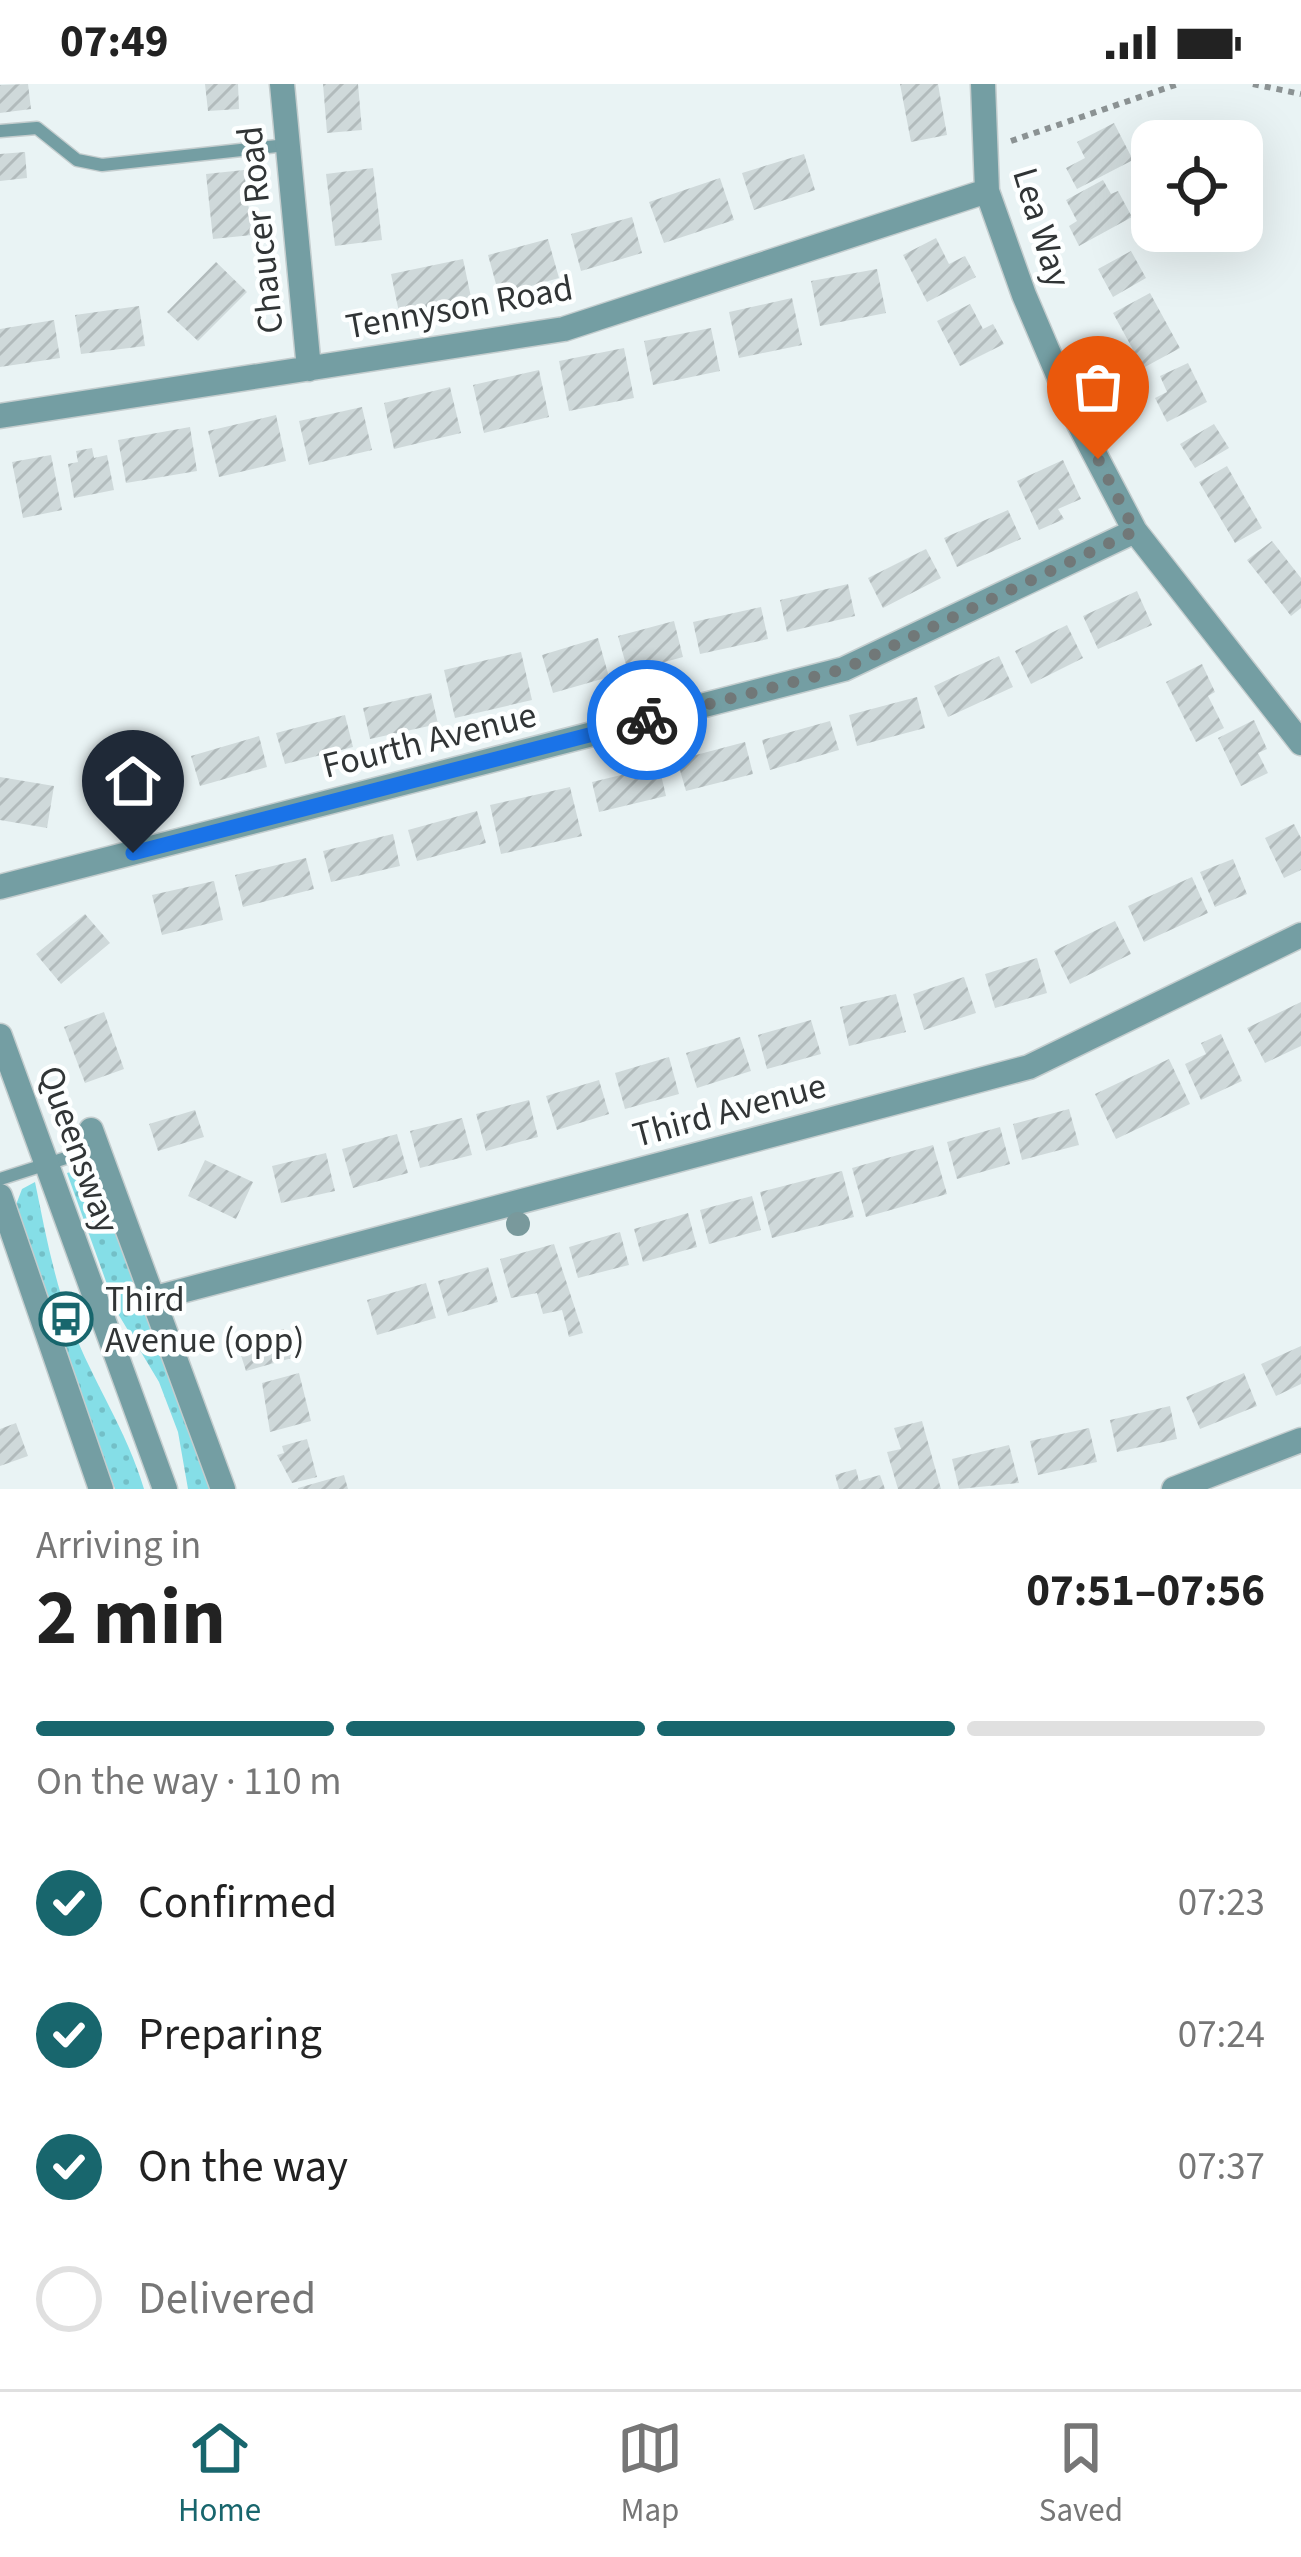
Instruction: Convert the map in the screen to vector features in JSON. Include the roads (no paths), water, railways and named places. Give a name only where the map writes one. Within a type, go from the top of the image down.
[{"type":"street","name":"Chaucer Road","points":[[282,84],[309,369]]},
{"type":"street","name":"Lea Way","points":[[982,84],[987,190],[1042,338],[1135,531],[1301,743]]},
{"type":"street","name":"Tennyson Road","points":[[0,416],[564,329],[987,190]]},
{"type":"street","name":"Fourth Avenue","points":[[0,887],[844,669],[1135,531]]},
{"type":"street","name":"Third Avenue","points":[[155,1298],[1029,1067],[1301,935]]},
{"type":"street","name":"Queensway","points":[[0,1036],[165,1489]]},
{"type":"street","points":[[94,1139],[223,1489]]},
{"type":"street","points":[[0,1196],[101,1489]]},
{"type":"street","points":[[1174,1489],[1301,1439]]},
{"type":"lane","points":[[0,131],[37,128],[77,160],[102,165],[287,146]]},
{"type":"lane","points":[[0,1179],[47,1163],[94,1139]]},
{"type":"place","name":"Third Avenue (opp)","points":[[66,1319]]}]
